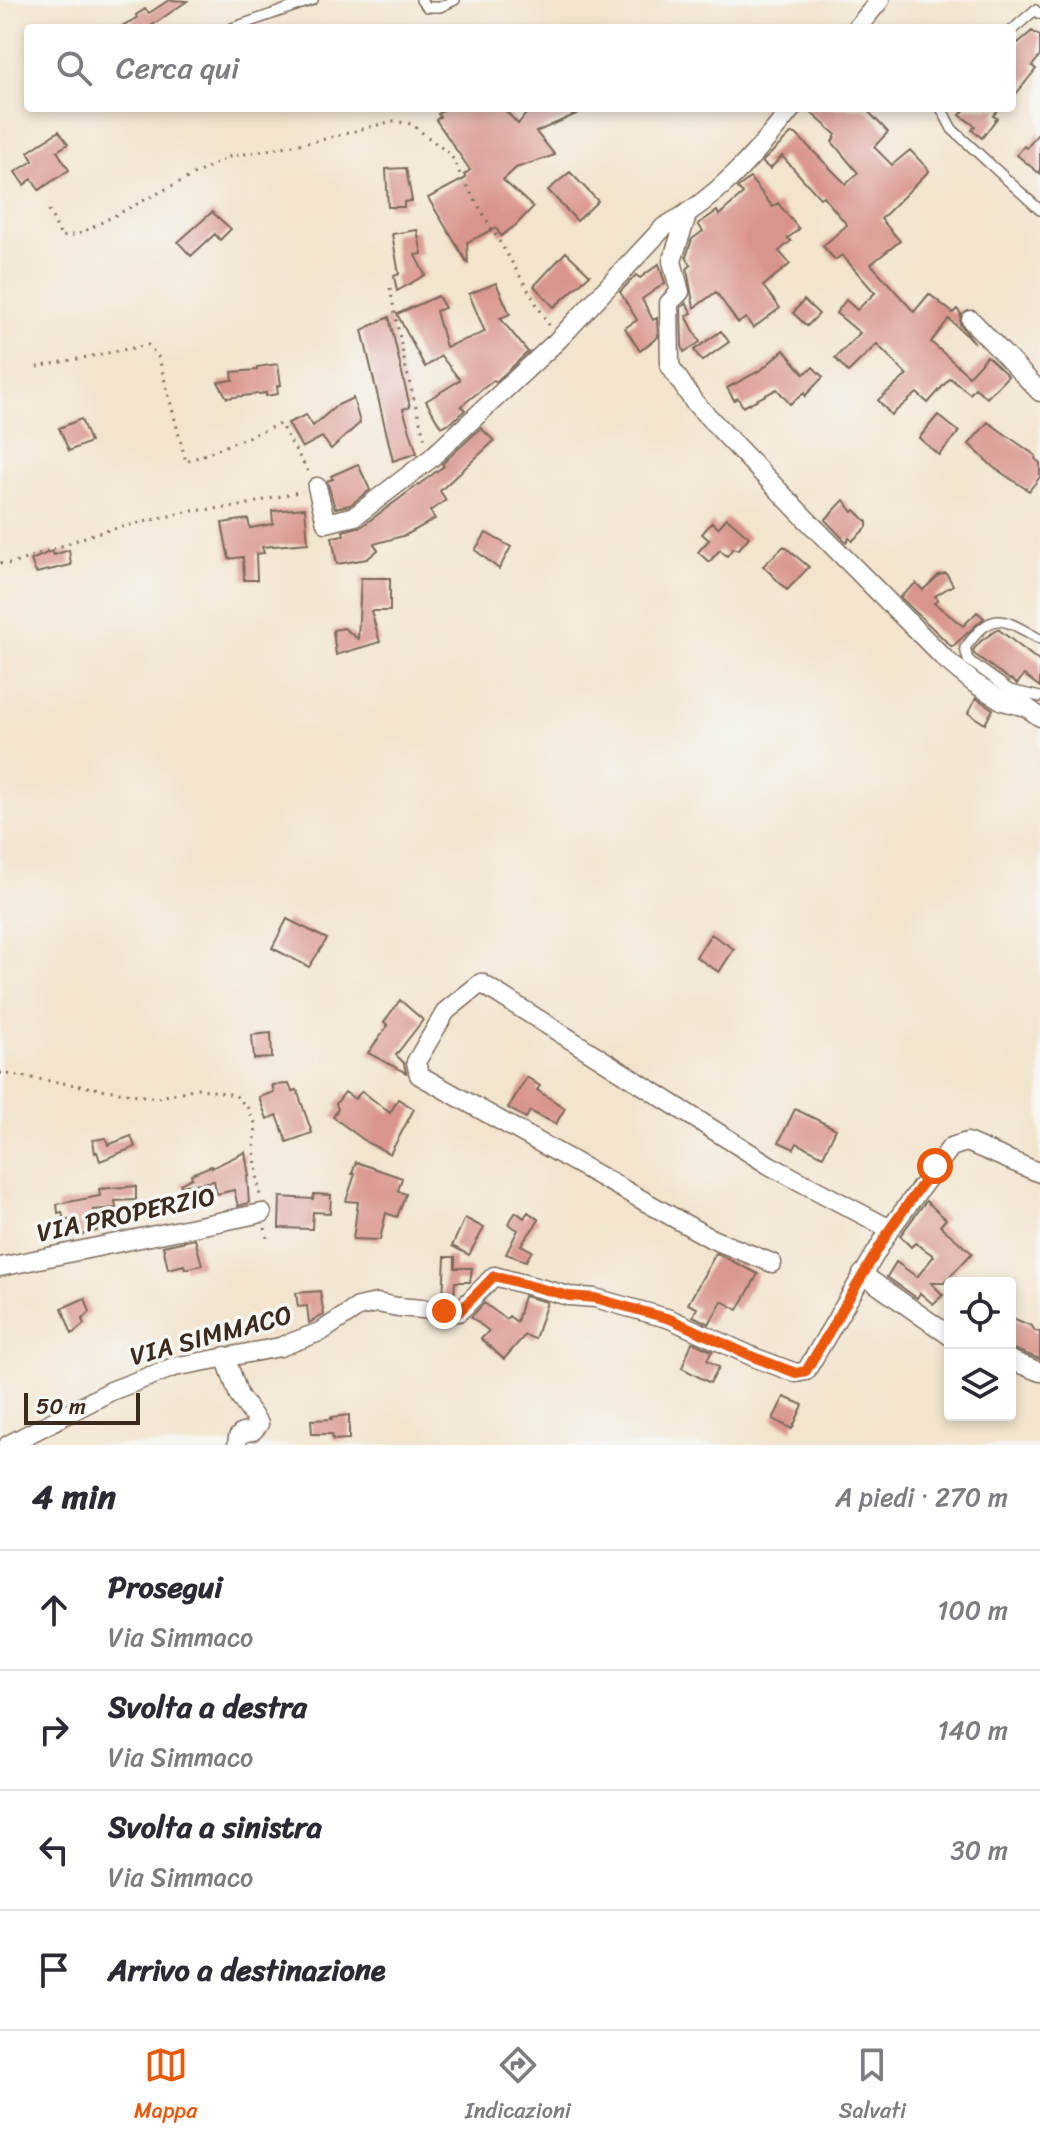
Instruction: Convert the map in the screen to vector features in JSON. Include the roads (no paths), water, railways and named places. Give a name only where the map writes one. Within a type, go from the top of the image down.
[{"type":"street","points":[[860,24],[880,0]]},
{"type":"street","points":[[317,487],[326,523],[355,516],[430,459],[558,340],[664,227],[687,215],[753,158],[789,112]]},
{"type":"street","points":[[687,215],[672,261],[680,292],[669,303],[670,366],[694,402],[945,659],[974,683],[1003,701],[1026,707],[1040,717]]},
{"type":"street","points":[[971,320],[1040,392]]},
{"type":"street","points":[[772,1263],[712,1239],[419,1075],[416,1062],[446,1011],[481,983],[769,1165],[890,1229]]},
{"type":"street","name":"VIA SIMMACO","points":[[8,1445],[111,1391],[174,1367],[280,1347],[322,1331],[358,1307],[377,1303],[459,1312],[494,1276],[569,1296],[595,1298],[670,1319],[756,1358],[796,1373],[806,1371],[890,1229],[951,1147],[967,1142],[1040,1173]]},
{"type":"street","name":"VIA PROPERZIO","points":[[0,1267],[262,1213]]},
{"type":"street","points":[[862,1274],[944,1332]]},
{"type":"street","points":[[225,1356],[239,1396],[259,1424],[253,1431],[242,1433],[237,1445]]},
{"type":"street","points":[[1016,1362],[1040,1372]]},
{"type":"lane","points":[[244,24],[313,0]]},
{"type":"lane","points":[[421,0],[427,7],[440,7],[455,0]]},
{"type":"lane","points":[[1016,27],[1035,10],[1040,14]]},
{"type":"lane","points":[[943,112],[952,129],[1040,210]]},
{"type":"lane","points":[[1040,639],[1012,624],[994,621],[982,626],[965,648],[968,660],[1010,690],[1040,697]]}]
